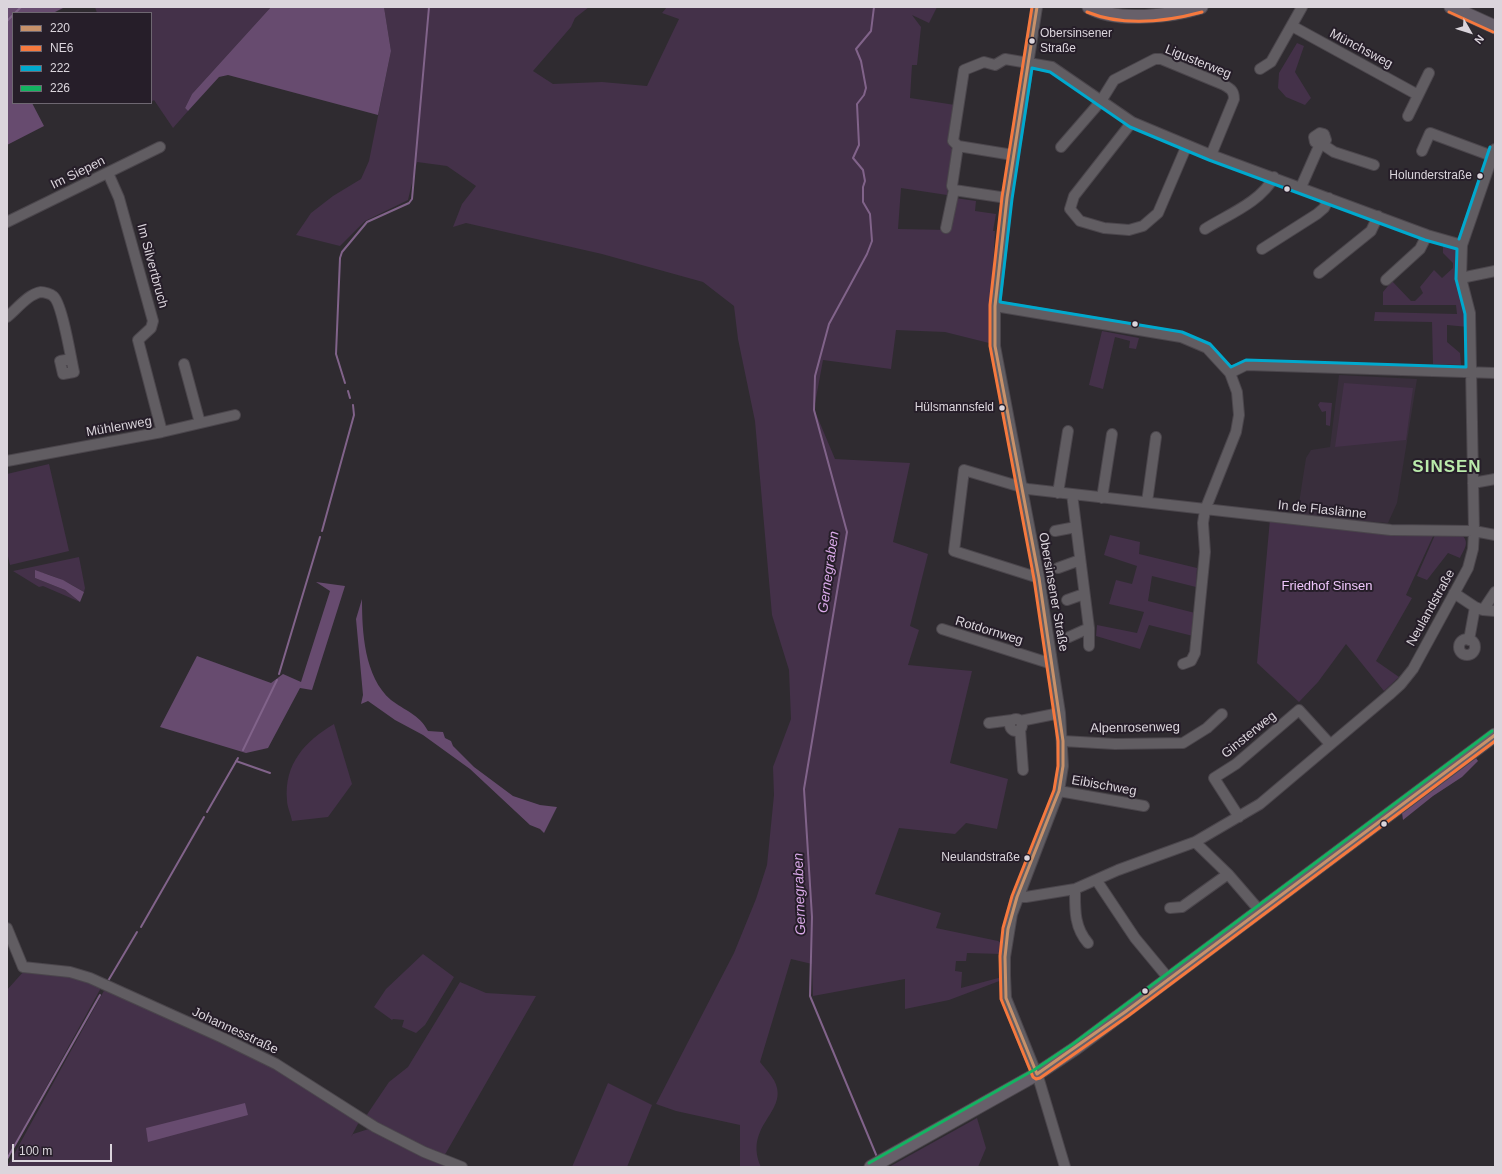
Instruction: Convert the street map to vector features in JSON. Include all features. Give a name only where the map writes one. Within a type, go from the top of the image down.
[{"type":"main road","points":[[1089,7],[1109,13],[1130,16],[1159,15],[1201,7]]},
{"type":"main road","points":[[1451,7],[1495,27]]},
{"type":"main road","points":[[871,1167],[1037,1074],[1109,1024],[1495,736]]},
{"type":"street","name":"Obersinsener Straße","points":[[1037,7],[1007,198],[995,306],[995,346],[1038,578],[1060,713],[1063,741],[1063,766],[1059,791],[1017,897],[1008,929],[1005,957],[1006,998],[1037,1074],[1065,1167]]},
{"type":"street","points":[[1260,69],[1271,62],[1302,7]]},
{"type":"street","name":"Münchsweg","points":[[1292,26],[1418,95]]},
{"type":"street","points":[[1014,155],[958,146],[953,141],[964,70],[984,62],[995,65],[1005,59],[1028,62],[1052,68],[1132,122],[1187,145],[1427,235],[1462,245]]},
{"type":"street","name":"Ligusterweg","points":[[1101,101],[1114,80],[1155,59],[1161,59],[1224,85],[1230,88],[1234,94],[1234,100],[1211,154]]},
{"type":"street","points":[[1408,116],[1429,73]]},
{"type":"street","points":[[1061,147],[1101,101]]},
{"type":"street","points":[[1132,122],[1074,196],[1070,210],[1080,221],[1104,228],[1116,229],[1129,230],[1143,226],[1158,213],[1187,145]]},
{"type":"street","name":"Neulandstraße","points":[[1017,897],[1075,890],[1118,870],[1195,842],[1260,804],[1401,684],[1412,669],[1468,568],[1473,549],[1474,531],[1470,313],[1462,278],[1462,245],[1491,175],[1494,152],[1430,132],[1422,151]]},
{"type":"street","points":[[1301,187],[1321,144],[1334,152],[1374,165]]},
{"type":"street","points":[[946,228],[954,190],[952,186],[958,146]]},
{"type":"street","name":"Im Siepen","points":[[7,222],[160,147]]},
{"type":"street","name":"Im Silvertbruch","points":[[108,173],[119,198],[153,321],[151,328],[138,340],[162,432]]},
{"type":"street","points":[[1204,230],[1247,203],[1269,187],[1274,177]]},
{"type":"street","points":[[954,190],[1007,198]]},
{"type":"street","points":[[1262,249],[1317,214],[1324,208],[1329,198]]},
{"type":"street","points":[[1319,273],[1371,231],[1378,216]]},
{"type":"street","points":[[1386,280],[1420,249],[1427,235]]},
{"type":"street","points":[[1462,278],[1495,271]]},
{"type":"street","points":[[7,317],[31,296],[42,292],[53,296],[58,304],[71,359]]},
{"type":"street","points":[[995,306],[1181,337],[1207,348],[1230,373],[1237,392],[1240,414],[1236,432],[1205,510],[1203,523],[1205,552],[1196,653],[1191,660],[1183,664]]},
{"type":"street","points":[[184,364],[200,423]]},
{"type":"street","points":[[1230,373],[1246,365],[1495,373]]},
{"type":"street","name":"Mühlenweg","points":[[7,461],[162,432],[235,415]]},
{"type":"street","points":[[1058,493],[1068,431]]},
{"type":"street","points":[[1102,498],[1112,434]]},
{"type":"street","points":[[1147,502],[1156,437]]},
{"type":"street","name":"In de Flaslänne","points":[[1038,578],[954,551],[964,470],[1022,488],[1058,493],[1390,530],[1474,531],[1495,535]]},
{"type":"street","points":[[1473,483],[1495,479]]},
{"type":"street","points":[[1072,494],[1089,628],[1089,646]]},
{"type":"street","points":[[1055,531],[1076,527]]},
{"type":"street","points":[[1058,568],[1080,560]]},
{"type":"street","points":[[1469,640],[1479,608],[1495,592]]},
{"type":"street","points":[[1454,593],[1479,608],[1495,611]]},
{"type":"street","points":[[1067,600],[1084,594]]},
{"type":"street","points":[[1069,636],[1089,628]]},
{"type":"street","name":"Rotdornweg","points":[[942,629],[1052,664]]},
{"type":"street","name":"Ginsterweg","points":[[1239,817],[1214,778],[1236,764],[1299,710],[1330,744]]},
{"type":"street","points":[[989,723],[1017,723],[1060,713]]},
{"type":"street","name":"Alpenrosenweg","points":[[1063,741],[1115,744],[1167,741],[1183,742],[1207,728],[1222,714]]},
{"type":"street","points":[[1017,723],[1023,770]]},
{"type":"street","name":"Eibischweg","points":[[1059,791],[1144,806]]},
{"type":"street","points":[[1195,842],[1228,874],[1260,911]]},
{"type":"street","points":[[1170,908],[1182,907],[1228,874]]},
{"type":"street","points":[[1098,880],[1135,938],[1169,979]]},
{"type":"street","points":[[1075,890],[1075,916],[1084,939],[1088,943]]},
{"type":"street","name":"Johannesstraße","points":[[7,928],[23,967],[70,972],[90,978],[223,1038],[276,1064],[375,1127],[424,1152],[462,1167]]},
{"type":"shaded area","points":[[7,7],[65,7],[55,12],[12,12],[12,104],[33,104],[44,126],[7,145]]},
{"type":"shaded area","points":[[271,7],[384,7],[391,51],[378,115],[228,75],[219,77],[188,111],[185,108],[192,94]]},
{"type":"shaded area","points":[[1339,375],[1417,379],[1397,503],[1388,523],[1297,516],[1306,458],[1311,450],[1330,447]]},
{"type":"shaded area","points":[[35,570],[63,580],[84,592],[80,602],[65,590],[35,578]]},
{"type":"shaded area","points":[[316,582],[345,586],[312,690],[300,688],[268,748],[246,753],[160,727],[197,656],[271,683],[283,674],[301,682],[330,591]]},
{"type":"shaded area","points":[[362,599],[366,653],[375,679],[382,690],[391,700],[421,721],[428,731],[443,732],[445,738],[451,741],[453,746],[474,767],[513,796],[540,805],[557,807],[544,833],[540,829],[530,825],[470,769],[423,735],[395,720],[368,701],[361,704],[363,695],[356,619]]},
{"type":"shaded area","points":[[1476,758],[1478,761],[1462,777],[1433,796],[1403,820],[1402,813]]},
{"type":"shaded area","points":[[245,1103],[248,1115],[148,1142],[146,1128]]},
{"type":"green space","points":[[95,7],[271,7],[192,94],[185,108],[188,111],[173,128],[154,100],[152,101],[152,12],[97,12]]},
{"type":"green space","points":[[384,7],[589,7],[575,18],[571,27],[533,71],[553,84],[602,82],[647,86],[679,19],[662,13],[667,7],[937,7],[929,23],[912,15],[921,27],[917,65],[912,65],[910,98],[955,105],[949,145],[954,152],[947,195],[901,188],[898,229],[950,230],[955,198],[976,201],[975,211],[996,214],[993,231],[995,231],[989,343],[945,332],[896,330],[891,369],[823,360],[814,409],[835,459],[910,463],[893,542],[928,554],[910,626],[919,630],[908,665],[972,671],[950,763],[1008,779],[997,829],[966,823],[955,834],[899,828],[875,894],[941,913],[936,928],[998,941],[1003,944],[1002,954],[967,953],[966,961],[956,961],[955,971],[962,972],[961,988],[1002,977],[1002,980],[949,1000],[905,1009],[905,979],[813,996],[812,964],[791,959],[760,1062],[770,1074],[777,1088],[775,1106],[760,1132],[757,1142],[757,1153],[761,1167],[740,1167],[740,1125],[676,1111],[656,1104],[734,953],[756,899],[767,865],[774,795],[773,767],[791,719],[789,670],[772,615],[755,421],[738,339],[734,306],[703,282],[602,254],[466,223],[453,227],[462,204],[476,186],[447,166],[417,162],[408,200],[365,221],[340,246],[296,235],[311,213],[333,196],[361,179],[369,161],[391,51]]},
{"type":"green space","points":[[1297,43],[1304,46],[1295,72],[1311,98],[1305,105],[1286,97],[1278,88],[1279,73]]},
{"type":"green space","points":[[1443,241],[1460,246],[1468,327],[1447,325],[1447,342],[1460,353],[1461,365],[1433,364],[1432,322],[1374,321],[1375,312],[1457,314],[1456,305],[1383,305],[1383,292],[1392,281],[1411,301],[1415,301],[1423,293],[1420,287],[1434,270],[1442,278],[1453,268],[1453,263],[1443,253]]},
{"type":"green space","points":[[1102,331],[1139,338],[1136,349],[1129,348],[1130,341],[1115,337],[1103,389],[1089,385]]},
{"type":"green space","points":[[1344,383],[1413,388],[1406,440],[1335,447]]},
{"type":"green space","points":[[1320,402],[1332,403],[1330,426],[1326,425],[1326,411],[1322,412],[1318,405]]},
{"type":"green space","points":[[49,464],[69,551],[10,565],[7,552],[7,474]]},
{"type":"green space","name":"Friedhof Sinsen","points":[[1270,519],[1434,534],[1406,595],[1412,598],[1376,661],[1399,677],[1384,691],[1346,644],[1318,682],[1299,702],[1257,663]]},
{"type":"green space","points":[[1110,535],[1140,542],[1139,554],[1197,568],[1196,587],[1152,576],[1148,601],[1195,613],[1193,636],[1149,625],[1140,649],[1096,636],[1097,625],[1137,633],[1144,612],[1109,604],[1116,580],[1132,584],[1137,566],[1104,555]]},
{"type":"green space","points":[[1435,535],[1462,535],[1466,541],[1466,546],[1460,558],[1448,553],[1427,580],[1417,576]]},
{"type":"green space","points":[[79,557],[85,588],[84,592],[60,579],[35,571],[35,578],[65,590],[80,602],[43,586],[39,587],[13,571]]},
{"type":"green space","points":[[334,724],[352,784],[328,817],[292,821],[287,803],[287,787],[289,775],[293,765],[298,755],[314,738]]},
{"type":"green space","points":[[423,954],[454,977],[425,1025],[416,1033],[402,1027],[404,1020],[392,1020],[374,1007],[386,989]]},
{"type":"green space","points":[[24,971],[68,974],[102,986],[7,1158],[7,990]]},
{"type":"green space","points":[[460,982],[486,993],[536,996],[443,1158],[364,1119],[389,1082],[408,1067]]},
{"type":"green space","points":[[106,987],[276,1064],[359,1122],[351,1137],[353,1134],[375,1127],[462,1167],[7,1167]]},
{"type":"green space","points":[[608,1083],[652,1105],[627,1167],[572,1167]]},
{"type":"green space","points":[[977,1118],[986,1148],[978,1167],[889,1167]]},
{"type":"waterway","points":[[16,12],[21,7]]},
{"type":"waterway","points":[[345,383],[336,354],[340,258],[342,252],[367,222],[409,203],[412,199],[429,7]]},
{"type":"waterway","name":"Gernegraben","points":[[874,7],[871,31],[856,49],[861,61],[866,88],[864,95],[857,104],[859,145],[853,158],[863,170],[865,181],[863,187],[863,202],[870,214],[872,241],[867,254],[829,324],[815,376],[814,410],[847,532],[804,789],[812,917],[810,996],[877,1157]]},
{"type":"waterway","points":[[7,21],[12,16]]},
{"type":"waterway","points":[[348,391],[350,398]]},
{"type":"waterway","points":[[322,531],[354,415],[353,405]]},
{"type":"waterway","points":[[279,674],[320,537]]},
{"type":"waterway","points":[[243,750],[277,680]]},
{"type":"waterway","points":[[207,812],[238,758]]},
{"type":"waterway","points":[[236,761],[270,773]]},
{"type":"waterway","points":[[141,927],[204,817]]},
{"type":"waterway","points":[[108,981],[137,932]]},
{"type":"waterway","points":[[7,1159],[100,995]]},
{"type":"transit line","name":"NE6","points":[[1032,7],[1002,197],[990,305],[990,346],[1034,579],[1058,741],[1058,766],[1054,790],[1012,896],[1003,928],[1000,956],[1001,999],[1033,1077],[1036,1079],[1040,1078],[1128,1016],[1495,741]]},
{"type":"transit line","name":"220","points":[[1037,7],[1007,198],[995,306],[995,346],[1039,578],[1063,741],[1063,766],[1059,791],[1017,897],[1008,929],[1005,957],[1006,998],[1037,1074]]},
{"type":"transit line","name":"NE6","points":[[1087,12],[1115,20],[1130,21],[1159,20],[1202,12]]},
{"type":"transit line","name":"NE6","points":[[1449,12],[1493,32]]},
{"type":"transit line","name":"222","points":[[1032,68],[1050,72],[1130,127],[1209,160],[1425,240],[1457,249],[1456,279],[1465,314],[1466,367],[1246,360],[1231,367],[1210,344],[1182,332],[1000,302],[1012,199],[1032,68]]},
{"type":"transit line","name":"222","points":[[1459,239],[1490,147]]},
{"type":"transit line","name":"226","points":[[869,1163],[1034,1070],[1073,1044],[1492,731]]},
{"type":"transit line","name":"220","points":[[1037,1074],[1125,1012],[1495,735]]},
{"type":"place","name":"Obersinsener Straße","points":[[1032,41]]},
{"type":"place","name":"Holunderstraße","points":[[1480,176]]},
{"type":"place","name":"Hülsmannsfeld","points":[[1002,408]]},
{"type":"place","name":"Neulandstraße","points":[[1027,858]]},
{"type":"district","name":"SINSEN","points":[[1447,467]]}]
